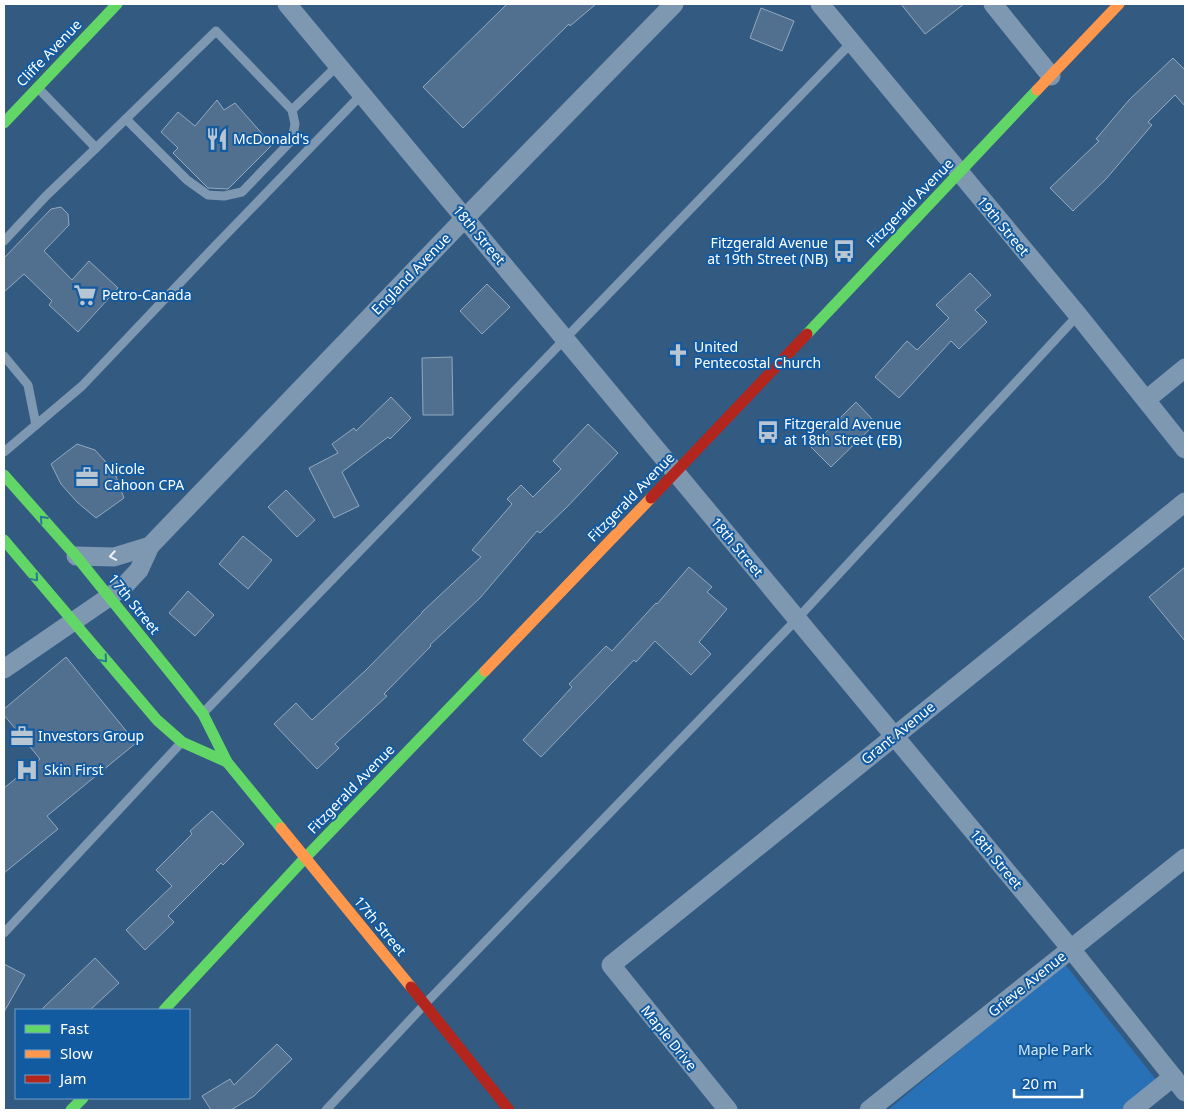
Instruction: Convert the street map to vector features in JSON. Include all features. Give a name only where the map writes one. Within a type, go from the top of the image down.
[{"type":"street","name":"Cliffe Avenue","points":[[4,123],[117,4]]},
{"type":"street","name":"18th Street","points":[[287,4],[1071,949],[1185,1092]]},
{"type":"street","name":"England Avenue","points":[[4,669],[124,585],[139,570],[150,546],[465,218],[674,4]]},
{"type":"street","name":"19th Street","points":[[820,4],[1078,315],[1185,449]]},
{"type":"street","points":[[992,4],[1050,76]]},
{"type":"street","name":"Fitzgerald Avenue","points":[[165,1009],[304,858],[676,472],[1119,4]]},
{"type":"street","points":[[1146,400],[1185,368]]},
{"type":"street","name":"17th Street","points":[[4,475],[76,556],[203,714],[227,762],[509,1110]]},
{"type":"street","name":"Grant Avenue","points":[[611,965],[1185,502]]},
{"type":"street","name":"17th Street","points":[[4,540],[157,720],[182,742],[227,762]]},
{"type":"street","name":"England Avenue","points":[[76,556],[114,557],[150,546]]},
{"type":"street","name":"Grieve Avenue","points":[[869,1110],[1185,858]]},
{"type":"street","name":"Maple Drive","points":[[611,965],[728,1110]]},
{"type":"street","points":[[1132,1110],[1173,1077]]},
{"type":"lane","points":[[4,241],[46,196],[96,148],[126,118],[216,31],[292,110],[296,124],[292,140],[242,192],[224,196],[208,195],[187,180],[126,118]]},
{"type":"lane","points":[[203,714],[852,42]]},
{"type":"lane","points":[[292,110],[338,65]]},
{"type":"lane","points":[[37,87],[96,148]]},
{"type":"lane","points":[[4,452],[82,386],[214,246],[362,94]]},
{"type":"lane","points":[[326,1110],[425,1004],[798,619],[1078,315]]},
{"type":"lane","points":[[4,356],[28,385],[36,425]]},
{"type":"lane","points":[[4,933],[182,742]]},
{"type":"green space","name":"Maple Park","points":[[1064,963],[1157,1081],[1122,1110],[888,1110]]},
{"type":"building","points":[[507,4],[596,4],[570,26],[569,24],[463,128],[423,87]]},
{"type":"building","points":[[901,4],[964,4],[925,34]]},
{"type":"building","points":[[761,8],[794,21],[782,51],[750,38]]},
{"type":"building","points":[[1173,58],[1185,70],[1185,106],[1175,95],[1148,122],[1152,125],[1106,179],[1073,211],[1050,188],[1099,141],[1096,139],[1129,100]]},
{"type":"building","name":"McDonald's","points":[[217,100],[224,110],[235,103],[272,145],[228,189],[208,188],[173,153],[178,148],[161,132],[178,112],[195,126]]},
{"type":"building","points":[[61,207],[68,214],[69,225],[44,251],[72,280],[89,261],[118,288],[78,332],[49,305],[52,301],[24,274],[4,292],[4,258],[51,209]]},
{"type":"building","points":[[970,273],[991,295],[975,310],[987,322],[959,349],[951,341],[899,398],[875,377],[907,341],[917,350],[949,318],[936,305]]},
{"type":"building","points":[[487,284],[510,307],[482,334],[460,311]]},
{"type":"building","points":[[452,357],[453,415],[423,415],[422,358]]},
{"type":"building","points":[[391,397],[411,418],[390,439],[388,437],[342,472],[359,506],[334,518],[309,468],[338,453],[332,444],[354,428],[356,431]]},
{"type":"building","points":[[856,402],[876,423],[831,467],[811,447]]},
{"type":"building","points":[[588,424],[618,453],[540,533],[537,531],[480,598],[430,645],[384,694],[387,696],[335,744],[339,748],[317,769],[274,724],[296,703],[312,720],[366,670],[422,612],[481,557],[472,550],[512,504],[507,499],[521,485],[533,497],[561,469],[553,461]]},
{"type":"building","name":"Nicole Cahoon CPA","points":[[77,444],[95,450],[114,471],[124,498],[96,518],[77,502],[61,484],[51,464]]},
{"type":"building","points":[[286,490],[315,520],[297,537],[268,507]]},
{"type":"building","points":[[243,536],[272,560],[248,589],[219,564]]},
{"type":"building","points":[[689,567],[712,587],[707,592],[727,609],[699,642],[711,654],[691,675],[655,641],[636,662],[634,660],[541,757],[523,740],[572,687],[569,684],[606,646],[612,651]]},
{"type":"building","points":[[1185,567],[1185,641],[1149,597]]},
{"type":"building","points":[[188,591],[214,615],[195,636],[169,613]]},
{"type":"building","points":[[66,657],[136,743],[47,816],[58,829],[4,873],[4,788],[40,759],[4,715],[4,709]]},
{"type":"building","points":[[212,811],[244,844],[223,865],[221,863],[168,916],[174,922],[145,950],[126,930],[172,886],[156,870],[192,834],[190,831]]},
{"type":"building","points":[[95,958],[119,983],[91,1009],[42,1009]]},
{"type":"building","points":[[4,964],[25,975],[4,1012]]},
{"type":"building","points":[[277,1044],[292,1059],[254,1096],[231,1110],[211,1110],[202,1096],[230,1079],[234,1085]]},
{"type":"traffic: fast","points":[[4,123],[117,4]]},
{"type":"traffic: fast","points":[[807,334],[1037,90]]},
{"type":"traffic: fast","points":[[4,475],[76,556],[178,682],[203,714],[227,762],[281,828]]},
{"type":"traffic: fast","points":[[4,540],[157,720],[182,742],[227,762]]},
{"type":"traffic: fast","points":[[165,1009],[305,858],[485,671]]},
{"type":"traffic: fast","points":[[71,1110],[82,1099]]},
{"type":"traffic: slow","points":[[1037,90],[1119,4]]},
{"type":"traffic: slow","points":[[485,671],[651,498]]},
{"type":"traffic: slow","points":[[281,828],[411,987]]},
{"type":"traffic: jam","points":[[651,498],[807,334]]},
{"type":"traffic: jam","points":[[411,987],[509,1110]]},
{"type":"place","name":"McDonald's","points":[[217,139]]},
{"type":"place","name":"Fitzgerald Avenue at 19th Street (NB)","points":[[844,251]]},
{"type":"place","name":"Petro-Canada","points":[[85,295]]},
{"type":"place","name":"United Pentecostal Church","points":[[678,355]]},
{"type":"place","name":"Fitzgerald Avenue at 18th Street (EB)","points":[[768,432]]},
{"type":"place","name":"Nicole Cahoon CPA","points":[[87,477]]},
{"type":"place","name":"Investors Group","points":[[22,736]]},
{"type":"place","name":"Skin First","points":[[27,770]]}]
